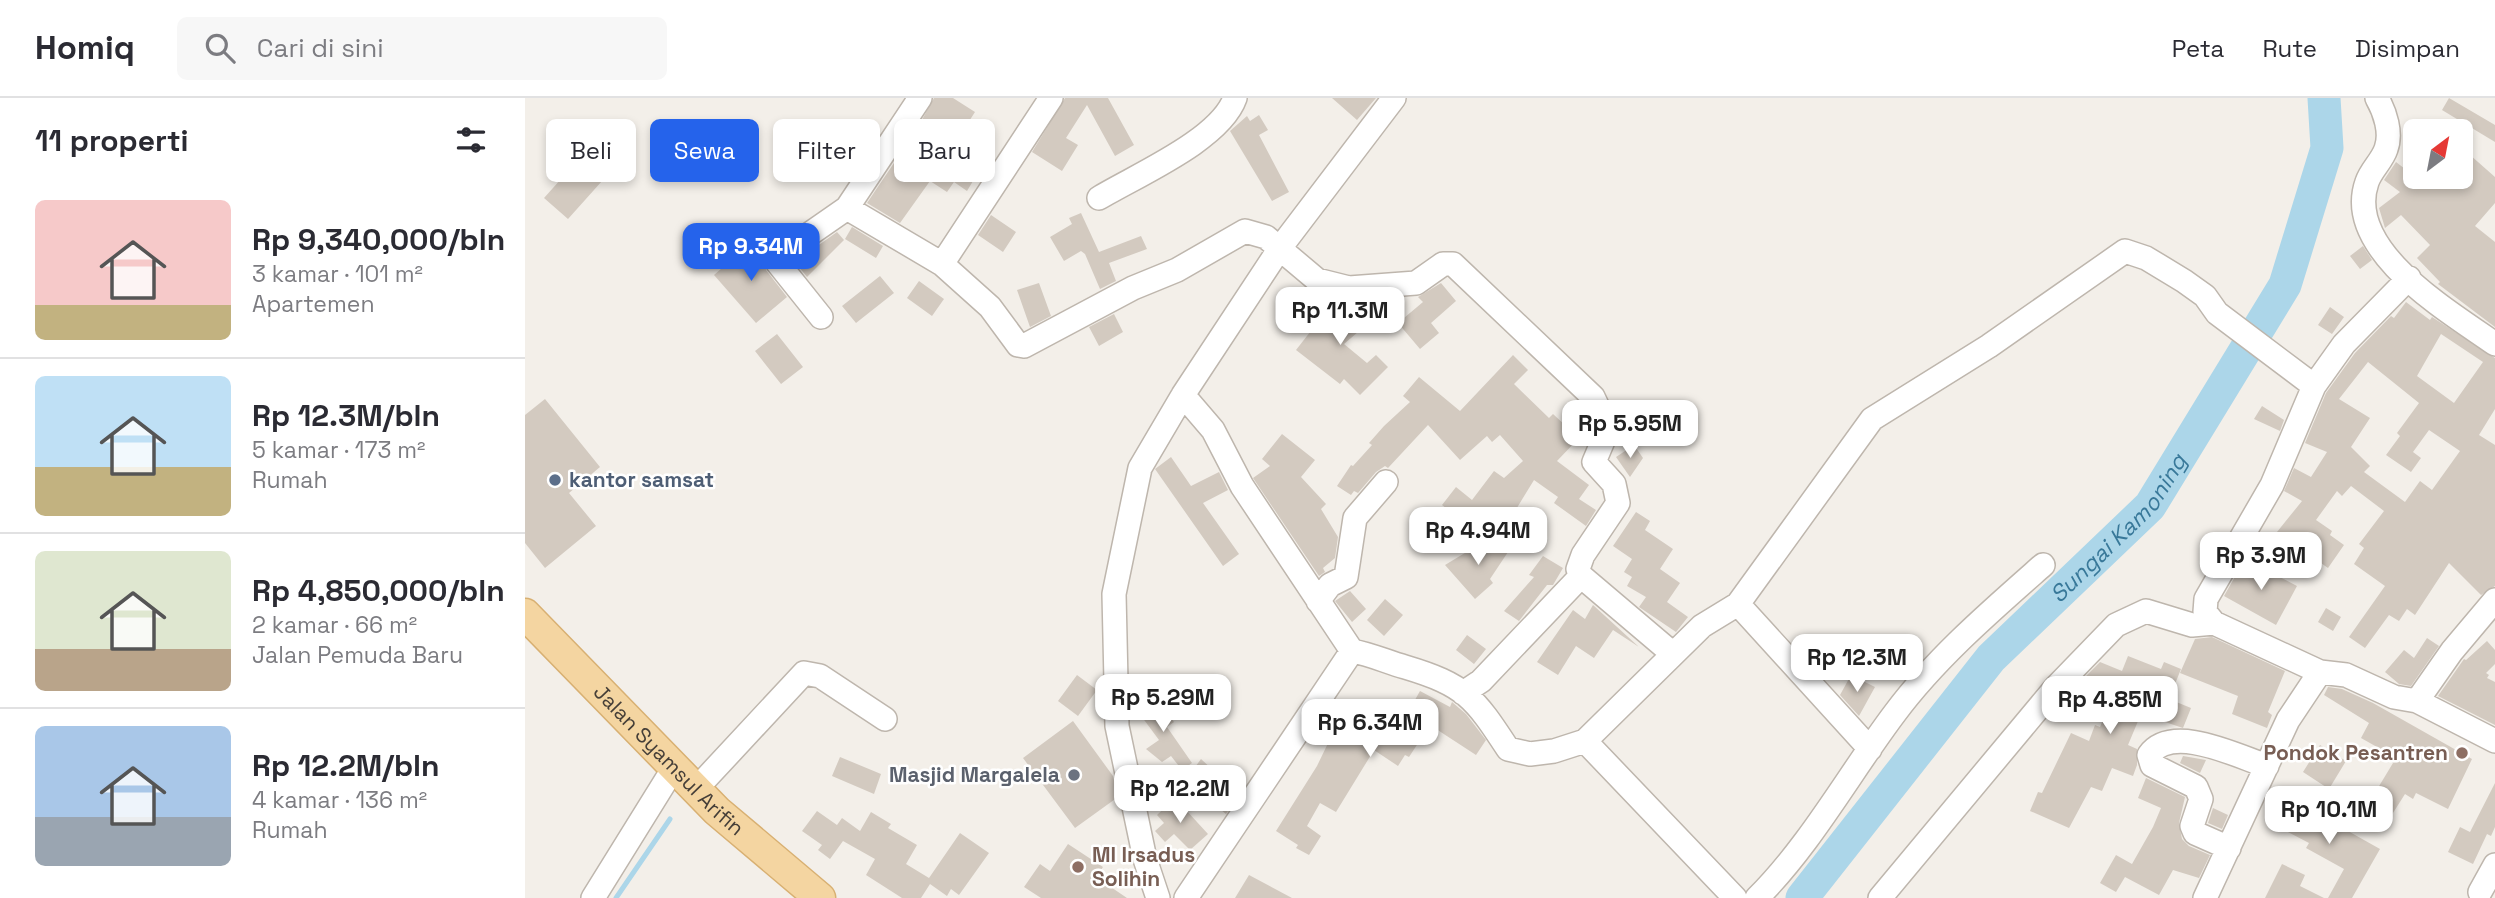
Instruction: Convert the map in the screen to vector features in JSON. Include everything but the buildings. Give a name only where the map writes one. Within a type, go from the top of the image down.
[{"type":"main road","name":"Jalan Syamsul Arifin","points":[[525,614],[717,811],[820,898]]},
{"type":"street","points":[[821,317],[777,262],[778,256],[847,208],[920,98]]},
{"type":"street","points":[[942,264],[1051,98]]},
{"type":"street","points":[[1099,198],[1197,142],[1219,124],[1235,98]]},
{"type":"street","points":[[1158,898],[1145,859],[1117,726],[1114,594],[1140,468],[1183,395],[1280,248],[1394,98]]},
{"type":"street","points":[[2377,98],[2386,115],[2387,148],[2367,182],[2366,219],[2369,232],[2383,254],[2426,295],[2495,344]]},
{"type":"street","points":[[847,208],[942,264],[990,307],[1011,338],[1024,346],[1133,288],[1177,270],[1245,231],[1266,237],[1317,280],[1349,288],[1416,283],[1443,264],[1454,264],[1593,397],[1608,429],[1594,462],[1618,492],[1618,503],[1583,555],[1578,569],[1581,576],[1674,654]]},
{"type":"street","points":[[1183,395],[1213,430],[1242,486],[1352,651],[1435,674],[1463,692],[1481,708],[1508,749],[1530,754],[1555,751],[1585,741],[1702,626],[1738,604],[1872,419],[1989,346],[2125,251],[2146,258],[2205,296],[2217,313],[2313,386]]},
{"type":"street","points":[[2409,278],[2344,344],[2313,386],[2271,485],[2206,599],[2205,611],[2214,623],[2320,673],[2346,675],[2394,697],[2417,701],[2495,741]]},
{"type":"street","points":[[1318,601],[1330,584],[1346,577],[1355,518],[1386,482]]},
{"type":"street","points":[[1757,898],[1772,883],[1896,712],[1933,669],[2043,565]]},
{"type":"street","points":[[1463,692],[1481,681],[1581,576]]},
{"type":"street","points":[[2417,701],[2452,651],[2495,600]]},
{"type":"street","points":[[1738,604],[1870,749]]},
{"type":"street","points":[[1880,898],[2056,687],[2116,625],[2146,611],[2192,625],[2214,623]]},
{"type":"street","points":[[1185,898],[1352,651]]},
{"type":"street","points":[[697,788],[804,673],[820,676],[885,719]]},
{"type":"street","points":[[2205,898],[2288,720],[2320,673]]},
{"type":"street","points":[[2229,848],[2195,832],[2192,826],[2201,799],[2196,787],[2152,765],[2149,755],[2162,744],[2190,740],[2267,766]]},
{"type":"street","points":[[1585,741],[1735,898]]},
{"type":"street","points":[[593,898],[675,766]]},
{"type":"street","points":[[2480,892],[2495,865]]},
{"type":"waterway","name":"Sungai Kamoning","points":[[1802,898],[1991,658],[2150,506],[2285,285],[2327,148],[2324,98]]},
{"type":"waterway","points":[[616,898],[670,819]]},
{"type":"place","name":"kantor samsat","points":[[555,480]]},
{"type":"place","name":"Pondok Pesantren","points":[[2462,753]]},
{"type":"place","name":"Masjid Margalela","points":[[1074,775]]},
{"type":"place","name":"MI Irsadus Solihin","points":[[1078,867]]}]
